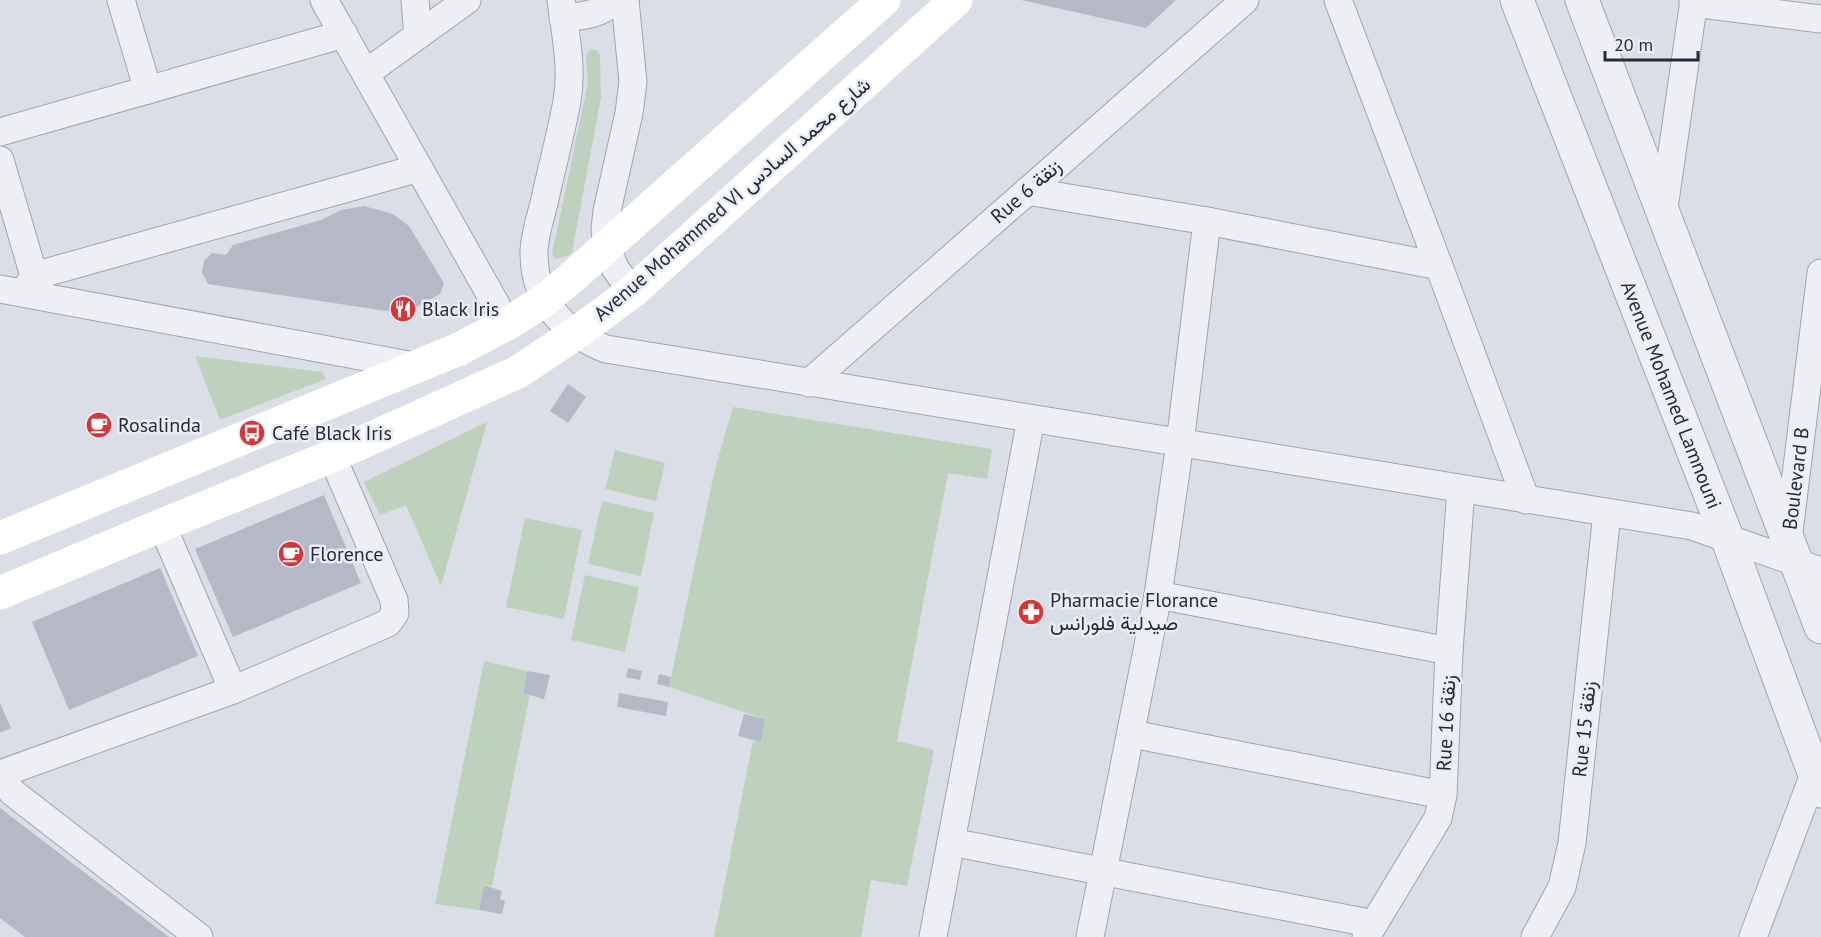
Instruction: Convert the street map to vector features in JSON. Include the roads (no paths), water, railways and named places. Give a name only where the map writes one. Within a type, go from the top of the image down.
[{"type":"main road","points":[[0,538],[459,349],[507,324],[545,300],[607,248],[884,0]]},
{"type":"main road","name":"Avenue Mohammed VI شارع محمد السادس","points":[[0,593],[332,456],[518,372],[632,292],[956,0]]},
{"type":"street","points":[[121,0],[148,90]]},
{"type":"street","points":[[324,0],[507,324]]},
{"type":"street","points":[[415,0],[418,35]]},
{"type":"street","points":[[366,73],[466,0]]},
{"type":"street","points":[[617,0],[606,9],[591,15],[562,9],[569,84],[535,236],[534,252],[535,269],[545,300],[555,315],[575,334],[606,349],[1692,526],[1728,540],[1801,558]]},
{"type":"street","points":[[625,0],[633,82],[629,113],[605,229],[607,248],[615,268],[632,292]]},
{"type":"street","name":"Rue 6 زنقة","points":[[808,383],[1245,0]]},
{"type":"street","points":[[1338,0],[1526,500]]},
{"type":"street","name":"Avenue Mohamed Lamnouni","points":[[1517,0],[1728,540],[1818,783]]},
{"type":"street","points":[[1582,0],[1663,215],[1801,558],[1821,627]]},
{"type":"street","points":[[1663,215],[1694,2],[1821,20]]},
{"type":"street","points":[[0,132],[344,34]]},
{"type":"street","points":[[0,160],[19,286]]},
{"type":"street","points":[[19,286],[419,168]]},
{"type":"street","points":[[1027,190],[1207,221],[1439,266]]},
{"type":"street","points":[[1090,937],[1158,595],[1180,443],[1207,221]]},
{"type":"street","name":"Boulevard B","points":[[1801,558],[1821,273]]},
{"type":"street","points":[[19,286],[414,366]]},
{"type":"street","points":[[933,937],[1031,419]]},
{"type":"street","points":[[200,937],[12,792],[0,774],[232,690],[388,623],[395,613],[394,600],[332,456]]},
{"type":"street","name":"Rue 16 زنقة","points":[[1370,931],[1438,818],[1443,795],[1449,651],[1461,489]]},
{"type":"street","name":"Rue 15 زنقة","points":[[1535,937],[1562,887],[1572,843],[1607,513]]},
{"type":"street","points":[[162,525],[232,690]]},
{"type":"street","points":[[1158,595],[1449,651]]},
{"type":"street","points":[[1132,734],[1443,795]]},
{"type":"street","points":[[1753,937],[1818,783]]},
{"type":"street","points":[[951,842],[1102,872],[1370,931]]},
{"type":"place","name":"Black Iris","points":[[403,309]]},
{"type":"place","name":"Rosalinda","points":[[99,425]]},
{"type":"place","name":"Café Black Iris","points":[[252,433]]},
{"type":"place","name":"Florence","points":[[291,554]]},
{"type":"place","name":"Pharmacie Florance صيدلية فلورانس","points":[[1031,612]]}]
